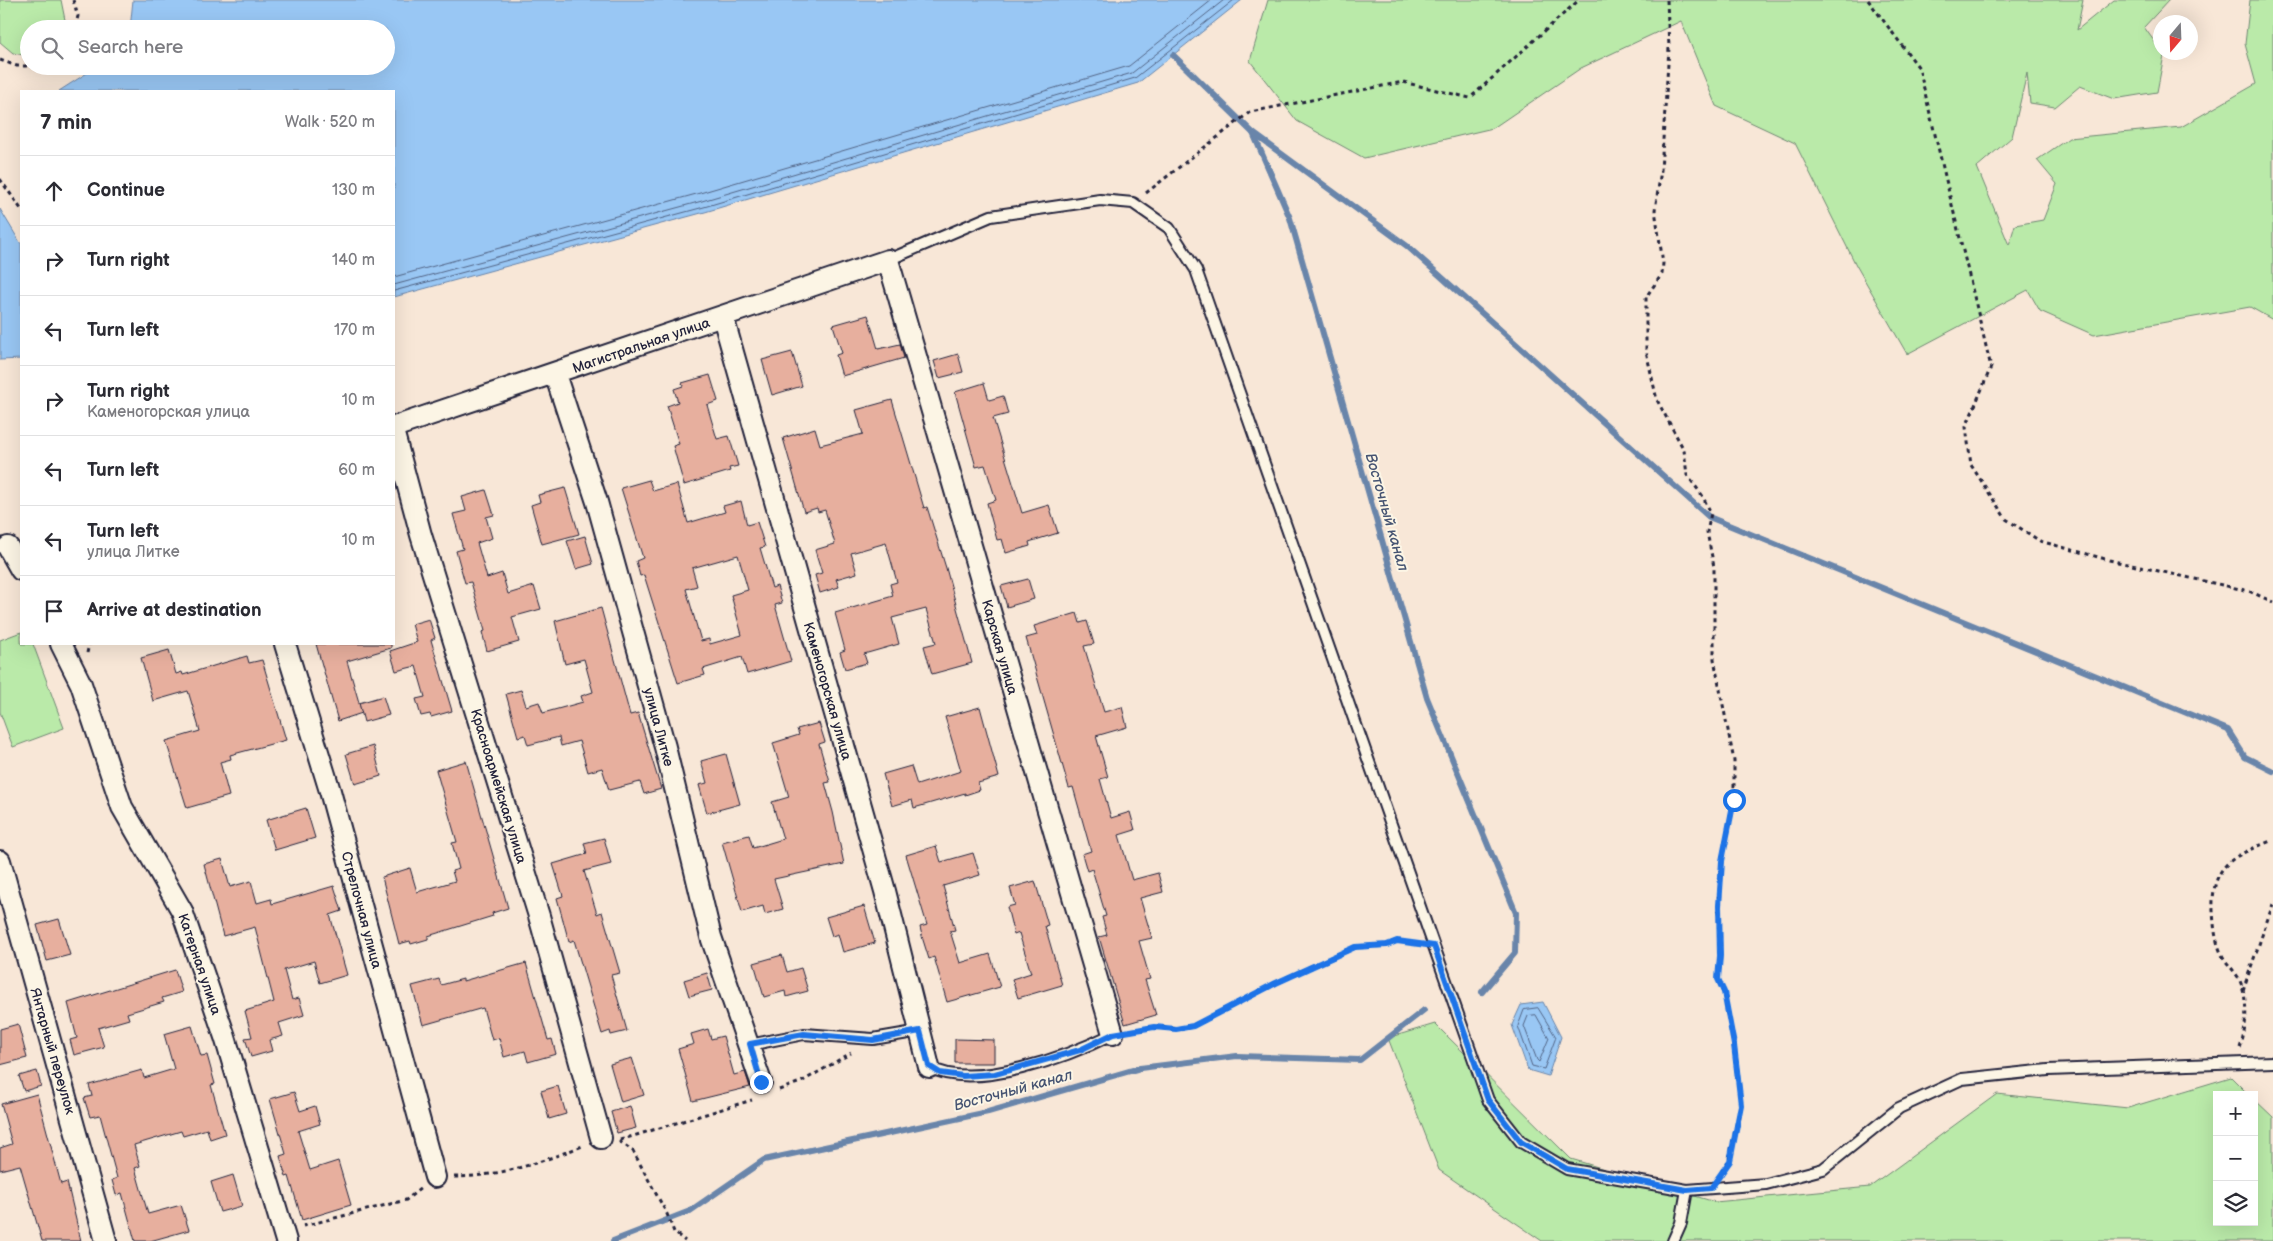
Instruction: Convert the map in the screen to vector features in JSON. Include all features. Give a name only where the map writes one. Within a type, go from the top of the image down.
[{"type":"street","name":"Магистральная улица","points":[[395,427],[888,260]]},
{"type":"street","name":"Карская улица","points":[[888,260],[1113,1034]]},
{"type":"street","name":"Каменогорская улица","points":[[723,317],[882,882],[929,1066]]},
{"type":"street","name":"улица Литке","points":[[555,374],[597,502],[665,747],[711,937],[750,1044],[761,1082]]},
{"type":"street","name":"Красноармейская улица","points":[[395,438],[421,535],[610,1139]]},
{"type":"street","points":[[10,547],[20,568]]},
{"type":"street","name":"Катерная улица","points":[[62,645],[81,684],[122,807],[182,911],[225,1038],[286,1241]]},
{"type":"street","name":"Стрелочная улица","points":[[285,645],[330,791],[435,1177]]},
{"type":"street","name":"Янтарный переулок","points":[[0,861],[106,1241]]},
{"type":"lane","points":[[888,260],[991,216],[1100,200],[1133,203],[1169,228],[1196,270],[1488,1100],[1521,1142],[1567,1169],[1687,1190],[1766,1184],[1823,1169],[1898,1108],[1962,1079],[2048,1070],[2273,1062]]},
{"type":"lane","points":[[750,1044],[804,1034],[873,1040],[920,1031]]},
{"type":"lane","points":[[929,1066],[940,1073],[963,1076],[995,1074],[1080,1050],[1113,1034]]},
{"type":"lane","points":[[1673,1241],[1681,1223],[1687,1190]]},
{"type":"path","points":[[73,0],[78,16],[77,20]]},
{"type":"path","points":[[1133,203],[1250,112],[1403,82],[1470,98],[1579,0]]},
{"type":"path","points":[[1667,0],[1669,8],[1668,57],[1661,170],[1656,210],[1663,263],[1662,274],[1646,297],[1646,351],[1657,400],[1684,450],[1687,475],[1710,506],[1711,513],[1707,532],[1714,567],[1714,658],[1734,761],[1734,800],[1722,861],[1718,979],[1724,992],[1734,1045],[1741,1105],[1730,1161],[1711,1188]]},
{"type":"path","points":[[1868,0],[1919,68],[1991,367],[1966,427],[1971,465],[2006,519],[2040,541],[2109,560],[2249,591],[2273,602]]},
{"type":"path","points":[[0,60],[20,66]]},
{"type":"path","points":[[0,179],[20,208]]},
{"type":"path","points":[[2235,1063],[2244,1036],[2246,1020],[2243,990],[2239,978],[2222,956],[2214,930],[2212,895],[2218,872],[2239,854],[2273,840]]},
{"type":"path","points":[[2243,990],[2273,904]]},
{"type":"path","points":[[1113,1034],[1154,1027],[1176,1029],[1193,1026],[1276,983],[1355,947],[1387,945],[1397,941],[1434,946]]},
{"type":"path","points":[[610,1139],[633,1151],[667,1214],[674,1232],[685,1241]]},
{"type":"green space","points":[[0,0],[61,0],[65,20],[20,20],[20,54],[13,53],[0,42]]},
{"type":"green space","points":[[1268,0],[2083,0],[2077,30],[2114,0],[2169,0],[2153,15],[2144,27],[2153,40],[2153,60],[2163,60],[2157,92],[2114,99],[2080,86],[2055,107],[2030,103],[2027,73],[2012,137],[1977,167],[2009,245],[2015,225],[2043,220],[2057,184],[2037,160],[2069,138],[2181,127],[2256,84],[2245,44],[2250,0],[2273,0],[2273,320],[2250,307],[2094,335],[2040,311],[2028,290],[1907,354],[1856,265],[1795,143],[1716,106],[1681,21],[1581,68],[1493,128],[1364,158],[1297,121],[1250,61]]},
{"type":"green space","points":[[20,632],[20,645],[33,645],[64,728],[13,747],[0,712],[0,640]]},
{"type":"green space","points":[[1435,1024],[1571,1159],[1715,1202],[1870,1187],[1997,1094],[2128,1108],[2231,1077],[2245,1091],[2213,1091],[2213,1226],[2258,1226],[2258,1103],[2273,1117],[2273,1241],[1542,1241],[1439,1170],[1388,1038]]},
{"type":"water","points":[[133,0],[1242,0],[1138,83],[705,212],[395,297],[395,90],[61,90],[84,75],[395,75],[395,20],[131,20]]},
{"type":"water","points":[[0,209],[20,242],[20,359],[0,360]]},
{"type":"water","points":[[1543,1002],[1561,1037],[1548,1076],[1528,1070],[1512,1025],[1521,1005]]},
{"type":"building","points":[[868,315],[878,349],[900,344],[904,358],[842,376],[836,355],[842,353],[833,325]]},
{"type":"building","points":[[792,352],[802,386],[772,395],[762,360]]},
{"type":"building","points":[[958,354],[963,372],[939,378],[934,361]]},
{"type":"building","points":[[710,375],[718,401],[707,405],[717,439],[729,436],[738,466],[729,468],[730,471],[684,485],[673,446],[679,444],[667,406],[678,402],[674,389],[683,386],[682,383]]},
{"type":"building","points":[[984,383],[989,400],[1003,396],[1008,414],[993,418],[1022,513],[1049,505],[1058,533],[1029,542],[1030,546],[1006,553],[1002,539],[997,540],[987,503],[996,500],[985,465],[976,467],[955,392]]},
{"type":"building","points":[[892,400],[924,508],[927,507],[946,568],[972,663],[932,674],[924,646],[936,643],[926,609],[892,618],[899,644],[864,654],[867,663],[845,669],[840,652],[845,650],[835,613],[893,596],[890,584],[897,582],[886,543],[851,553],[857,573],[836,579],[839,587],[820,593],[815,575],[822,573],[815,550],[835,544],[825,510],[818,512],[817,508],[804,512],[783,438],[815,428],[820,445],[863,434],[856,410]]},
{"type":"building","points":[[649,480],[653,491],[677,484],[688,523],[725,512],[723,506],[741,501],[747,525],[757,522],[765,547],[760,548],[772,588],[777,586],[782,603],[775,605],[791,661],[747,674],[742,657],[703,669],[705,675],[678,683],[644,575],[640,576],[636,561],[643,558],[621,488]],"holes":[[[738,555],[748,590],[731,595],[742,635],[710,644],[709,639],[701,641],[686,589],[697,586],[692,568]]]},
{"type":"building","points":[[565,488],[579,534],[542,544],[531,505],[540,502],[538,495]]},
{"type":"building","points":[[486,490],[494,515],[486,517],[492,538],[477,543],[487,578],[502,573],[508,594],[534,586],[541,609],[512,617],[519,642],[487,651],[482,632],[485,631],[471,582],[465,583],[456,551],[463,549],[453,514],[466,511],[462,497]]},
{"type":"building","points":[[585,536],[593,564],[576,569],[567,541]]},
{"type":"building","points":[[1028,579],[1034,599],[1007,607],[1001,586]]},
{"type":"building","points":[[601,608],[630,715],[638,713],[661,789],[644,794],[640,782],[609,790],[602,768],[588,772],[579,741],[561,746],[559,737],[528,745],[525,735],[518,737],[506,694],[521,690],[526,706],[539,702],[543,713],[583,702],[581,696],[593,692],[584,659],[565,664],[555,621]]},
{"type":"building","points":[[1077,613],[1080,623],[1087,621],[1094,644],[1084,646],[1104,712],[1122,707],[1127,727],[1096,736],[1108,777],[1100,779],[1111,818],[1130,812],[1135,830],[1119,835],[1132,880],[1158,873],[1163,892],[1140,898],[1152,938],[1139,941],[1150,979],[1145,980],[1156,1015],[1125,1024],[1099,937],[1107,935],[1102,917],[1106,916],[1092,869],[1087,871],[1082,854],[1091,851],[1073,787],[1069,788],[1026,638],[1037,635],[1034,626]]},
{"type":"building","points":[[429,619],[435,638],[431,640],[452,711],[431,717],[430,714],[421,716],[416,699],[425,697],[416,666],[396,671],[390,651],[417,642],[412,624]]},
{"type":"building","points":[[316,645],[391,645],[391,648],[347,661],[362,713],[338,721]]},
{"type":"building","points":[[169,650],[176,674],[182,672],[183,675],[247,656],[249,663],[262,660],[286,740],[230,755],[231,759],[220,762],[229,796],[187,808],[166,741],[200,731],[188,691],[153,701],[141,658]]},
{"type":"building","points":[[383,696],[389,715],[364,722],[359,703]]},
{"type":"building","points":[[980,707],[999,777],[978,783],[980,790],[965,795],[965,793],[914,808],[912,800],[892,806],[883,774],[911,766],[917,785],[961,771],[945,717]]},
{"type":"building","points":[[819,723],[825,742],[819,744],[830,782],[825,783],[844,864],[774,879],[783,909],[765,914],[763,906],[742,912],[722,842],[749,835],[753,848],[783,839],[772,802],[789,797],[773,743],[799,735],[797,729]]},
{"type":"building","points":[[373,746],[381,776],[355,784],[346,754]]},
{"type":"building","points":[[726,754],[740,804],[707,813],[699,785],[707,783],[701,761]]},
{"type":"building","points":[[466,761],[508,908],[492,913],[493,916],[428,936],[428,939],[411,944],[410,941],[399,944],[382,877],[410,868],[417,892],[455,881],[452,871],[459,869],[452,843],[457,842],[436,770]]},
{"type":"building","points":[[306,808],[315,838],[275,850],[266,820]]},
{"type":"building","points":[[604,838],[611,864],[584,871],[597,914],[602,912],[620,973],[611,975],[627,1031],[611,1035],[610,1031],[602,1034],[574,940],[569,942],[557,898],[563,896],[553,864],[587,854],[584,843]]},
{"type":"building","points":[[936,846],[941,862],[973,853],[980,875],[943,886],[955,930],[950,931],[960,963],[990,954],[1000,987],[947,1002],[934,957],[929,959],[923,940],[920,927],[927,925],[906,855]]},
{"type":"building","points":[[222,859],[230,887],[251,881],[257,903],[271,899],[272,904],[334,886],[342,911],[330,915],[347,975],[320,983],[314,961],[284,970],[292,1000],[299,998],[304,1015],[279,1023],[283,1036],[269,1040],[272,1051],[251,1057],[245,1038],[252,1037],[245,1011],[274,1002],[255,927],[223,936],[204,864]]},
{"type":"building","points":[[1035,881],[1048,925],[1045,926],[1062,985],[1018,998],[1012,979],[1031,973],[1019,933],[1014,935],[1007,907],[1015,905],[1010,888]]},
{"type":"building","points":[[864,906],[875,943],[843,952],[838,934],[832,936],[826,917]]},
{"type":"building","points":[[59,919],[70,955],[47,961],[37,925]]},
{"type":"building","points":[[782,955],[787,972],[801,968],[808,991],[786,997],[785,991],[764,997],[754,963]]},
{"type":"building","points":[[526,963],[548,1040],[552,1039],[556,1054],[528,1062],[525,1051],[504,1057],[499,1038],[492,1040],[483,1008],[423,1025],[412,986],[439,979],[441,985],[463,979],[463,981]]},
{"type":"building","points":[[175,970],[182,992],[162,998],[164,1002],[127,1013],[129,1019],[98,1028],[104,1047],[74,1055],[70,1040],[77,1038],[68,1003]]},
{"type":"building","points":[[707,973],[712,990],[689,996],[684,980]]},
{"type":"building","points":[[18,1024],[27,1058],[0,1065],[0,1029]]},
{"type":"building","points":[[192,1026],[201,1056],[207,1055],[215,1084],[211,1085],[225,1134],[210,1139],[207,1129],[183,1136],[181,1131],[134,1145],[140,1166],[135,1168],[148,1214],[181,1205],[189,1230],[150,1241],[135,1241],[122,1193],[116,1195],[112,1180],[117,1178],[100,1115],[90,1117],[84,1098],[92,1096],[89,1085],[142,1070],[144,1078],[174,1069],[164,1034]]},
{"type":"building","points":[[708,1029],[711,1039],[723,1036],[734,1075],[745,1072],[750,1087],[693,1101],[678,1049],[694,1044],[691,1034]]},
{"type":"building","points":[[955,1039],[994,1040],[994,1063],[955,1063]]},
{"type":"building","points":[[632,1058],[644,1095],[621,1102],[610,1064]]},
{"type":"building","points":[[37,1071],[41,1086],[24,1091],[19,1076]]},
{"type":"building","points":[[558,1086],[566,1114],[549,1119],[541,1091]]},
{"type":"building","points":[[294,1092],[300,1111],[315,1106],[320,1124],[298,1131],[310,1170],[338,1161],[351,1205],[302,1220],[289,1176],[286,1177],[280,1156],[286,1154],[270,1099]]},
{"type":"building","points":[[37,1094],[61,1184],[67,1182],[81,1241],[42,1241],[20,1165],[0,1170],[0,1148],[12,1144],[1,1104]]},
{"type":"building","points":[[630,1106],[636,1128],[617,1133],[611,1112]]},
{"type":"building","points":[[233,1175],[242,1206],[220,1212],[211,1182]]},
{"type":"waterway","name":"Восточный канал","points":[[1173,55],[1253,133],[1290,218],[1427,698],[1516,913],[1515,953],[1482,992]]},
{"type":"waterway","points":[[1253,133],[1407,246],[1709,517],[2228,730],[2245,757],[2273,771]]},
{"type":"waterway","name":"Восточный канал","points":[[613,1241],[690,1211],[764,1160],[988,1112],[1140,1068],[1237,1056],[1360,1060],[1424,1010]]},
{"type":"route","points":[[761,1082],[750,1044],[804,1034],[873,1040],[920,1031],[929,1066],[940,1073],[963,1076],[995,1074],[1080,1050],[1113,1034],[1154,1027],[1176,1029],[1193,1026],[1276,983],[1355,947],[1387,945],[1397,941],[1434,946],[1488,1100],[1521,1142],[1567,1169],[1687,1190],[1711,1188],[1730,1161],[1741,1105],[1734,1045],[1724,992],[1718,979],[1722,861],[1734,800]]}]
